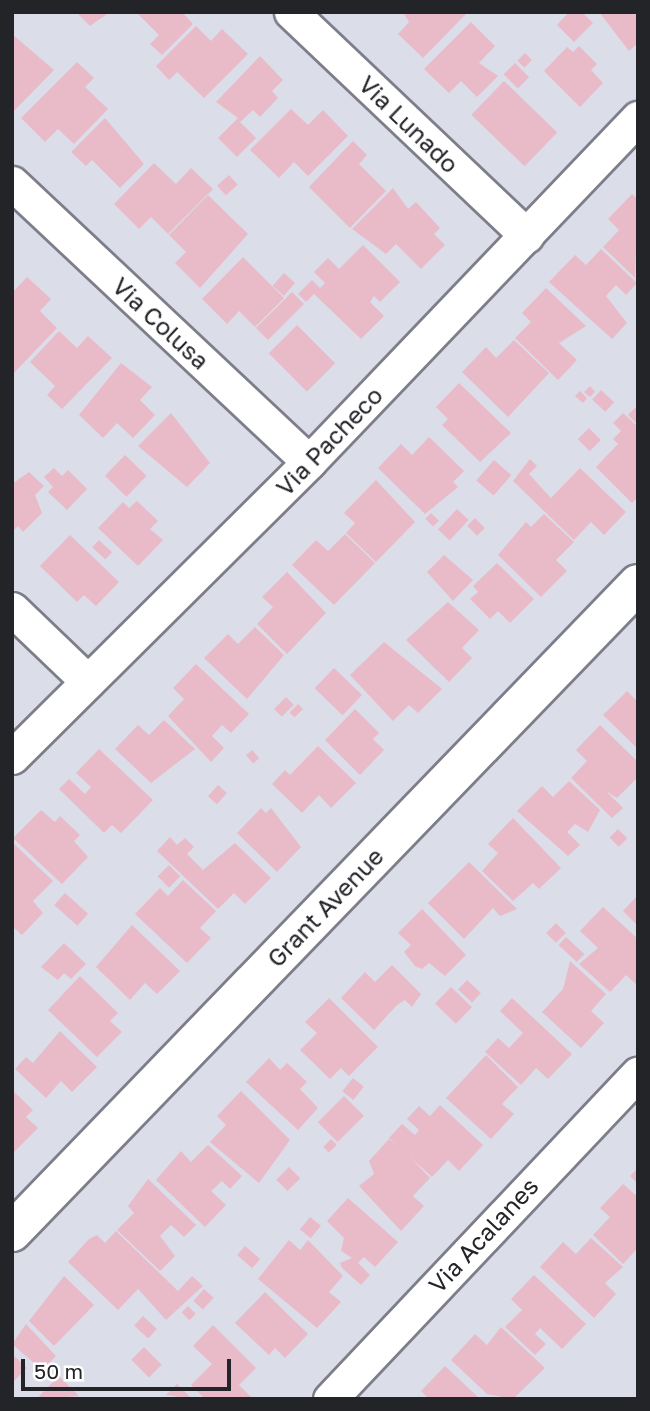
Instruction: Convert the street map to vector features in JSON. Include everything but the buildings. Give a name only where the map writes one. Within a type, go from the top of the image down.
[{"type":"main road","name":"Grant Avenue","points":[[12,1232],[638,584]]},
{"type":"street","name":"Via Lunado","points":[[291,12],[527,236]]},
{"type":"street","name":"Via Pacheco","points":[[12,757],[309,462],[638,118]]},
{"type":"street","name":"Via Colusa","points":[[12,183],[309,462]]},
{"type":"street","points":[[12,608],[88,682]]},
{"type":"street","name":"Via Acalanes","points":[[330,1399],[638,1073]]}]
